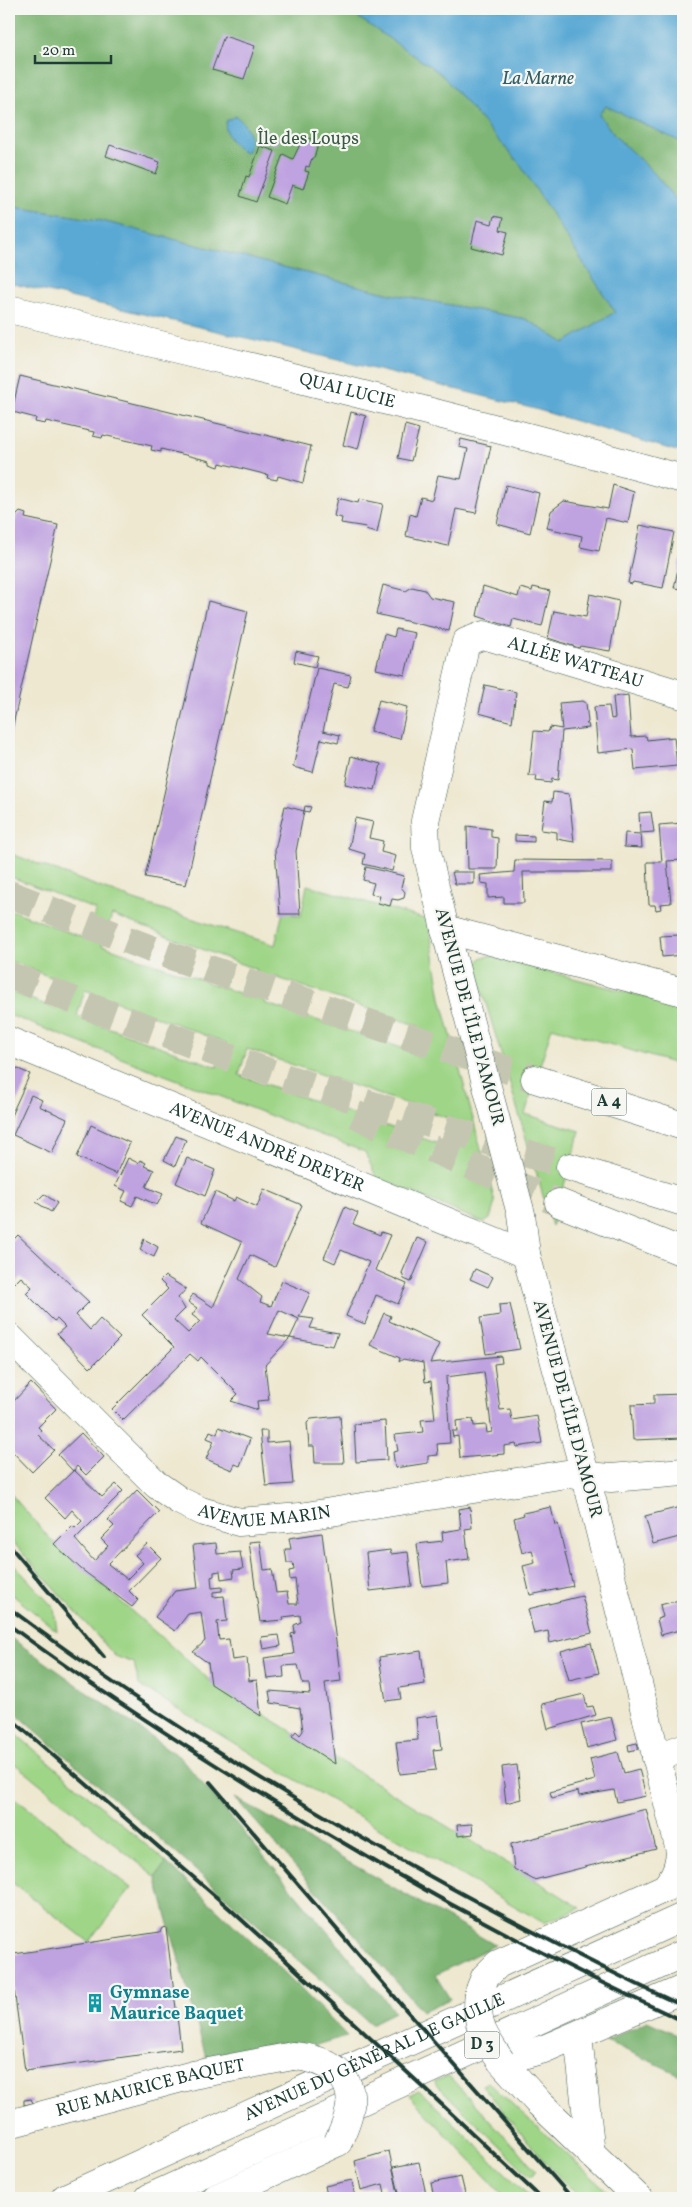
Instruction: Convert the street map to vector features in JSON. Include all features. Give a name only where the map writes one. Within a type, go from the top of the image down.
[{"type":"main road","name":"QUAI LUCIE","points":[[9,309],[205,354],[506,429],[683,479]]},
{"type":"main road","name":"ALLÉE WATTEAU","points":[[466,642],[484,635],[683,695]]},
{"type":"main road","name":"AVENUE DE L'ÎLE D'AMOUR","points":[[466,642],[424,821],[426,848],[445,928],[521,1214],[526,1254],[585,1476],[680,1851],[679,1864],[674,1876],[665,1888],[498,1964],[485,1977],[479,1992],[478,2018],[481,2032],[500,2061],[538,2103],[638,2198]]},
{"type":"main road","points":[[445,928],[683,992]]},
{"type":"main road","name":"AVENUE ANDRÉ DREYER","points":[[9,1041],[526,1254]]},
{"type":"main road","name":"A 4","points":[[535,1080],[683,1126]]},
{"type":"main road","points":[[570,1167],[683,1202]]},
{"type":"main road","points":[[559,1203],[683,1252]]},
{"type":"main road","name":"AVENUE MARIN","points":[[9,1337],[157,1485],[180,1501],[200,1511],[239,1522],[300,1517],[566,1474],[611,1478],[683,1472]]},
{"type":"main road","points":[[656,1758],[683,1748]]},
{"type":"main road","name":"AVENUE DU GÉNÉRAL DE GAULLE","points":[[65,2198],[683,1917]]},
{"type":"main road","name":"AVENUE DU GÉNÉRAL DE GAULLE","points":[[148,2198],[683,1954]]},
{"type":"main road","points":[[500,2061],[544,2049],[578,2036],[683,1989]]},
{"type":"main road","points":[[578,2036],[591,2154]]},
{"type":"main road","name":"RUE MAURICE BAQUET","points":[[9,2124],[193,2075],[293,2056],[322,2061],[335,2069],[347,2082],[350,2097],[349,2112],[338,2142],[216,2198]]},
{"type":"green space","name":"Île des Loups","points":[[9,9],[346,9],[441,74],[519,163],[615,312],[564,343],[526,319],[386,293],[98,220],[9,206]]},
{"type":"green space","points":[[606,106],[683,143],[683,208],[653,172],[614,135],[599,114]]},
{"type":"green space","points":[[9,853],[134,900],[275,945],[283,912],[301,916],[307,885],[428,920],[441,998],[495,1202],[490,1219],[484,1223],[376,1177],[365,1152],[9,1015],[9,991],[57,1009],[66,983],[9,961],[9,909],[84,938],[96,910],[9,876]],"holes":[[[112,915],[257,970],[247,996],[102,945]],[[275,977],[418,1026],[411,1051],[264,1003]],[[85,990],[226,1043],[217,1067],[77,1016]],[[247,1049],[450,1119],[442,1145],[239,1075]]]},
{"type":"green space","points":[[490,956],[683,1007],[683,1066],[552,1027],[525,1114],[580,1131],[552,1226],[475,966],[482,957]]},
{"type":"green space","points":[[9,1492],[51,1540],[214,1684],[581,1908],[544,1923],[265,1762],[139,1685],[134,1663],[115,1656],[9,1538]]},
{"type":"green space","points":[[9,1559],[54,1608],[57,1631],[9,1592]]},
{"type":"green space","points":[[11,1638],[181,1758],[395,2012],[371,2024],[9,1707],[9,1641]]},
{"type":"green space","points":[[9,1728],[166,1862],[156,1877],[9,1759]]},
{"type":"green space","points":[[235,1798],[495,1945],[435,1975],[450,1999],[422,2011]]},
{"type":"green space","points":[[16,1799],[131,1888],[89,1942],[9,1880],[9,1808]]},
{"type":"green space","points":[[166,1862],[282,1970],[347,2036],[316,2045],[278,2043],[206,2057],[156,1877]]},
{"type":"green space","points":[[647,2021],[683,2037],[683,2076],[606,2041]]},
{"type":"green space","points":[[448,2075],[536,2170],[531,2177],[434,2082]]},
{"type":"green space","points":[[488,2082],[615,2198],[580,2198],[544,2161],[482,2085]]},
{"type":"green space","points":[[419,2090],[532,2198],[506,2198],[409,2095]]},
{"type":"water","name":"La Marne","points":[[346,9],[683,9],[683,143],[606,106],[599,114],[614,135],[653,172],[683,208],[683,453],[535,409],[277,345],[9,283],[9,206],[98,220],[386,293],[526,319],[564,343],[615,312],[519,163],[441,74]]},
{"type":"water","points":[[236,116],[248,131],[250,140],[248,151],[243,152],[239,149],[227,135],[226,121]]},
{"type":"building","points":[[224,36],[255,46],[244,79],[212,70]]},
{"type":"building","points":[[270,135],[279,138],[277,145],[267,142]]},
{"type":"building","points":[[304,136],[319,142],[314,158],[312,158],[309,167],[306,166],[305,171],[309,172],[303,189],[292,185],[285,204],[267,197],[283,154],[293,159]]},
{"type":"building","points":[[110,145],[160,162],[156,174],[106,156]]},
{"type":"building","points":[[260,146],[275,151],[256,202],[240,196],[246,176],[249,177]]},
{"type":"building","points":[[494,216],[503,218],[500,230],[508,232],[502,255],[471,247],[477,220],[492,224]]},
{"type":"building","points":[[20,376],[311,446],[303,483],[278,476],[277,480],[267,478],[268,475],[220,463],[219,467],[210,464],[210,461],[161,449],[161,452],[151,450],[152,446],[103,435],[102,438],[93,436],[94,432],[46,421],[45,424],[35,422],[36,418],[9,411],[9,406],[13,406]]},
{"type":"building","points":[[351,412],[366,416],[358,449],[343,445]]},
{"type":"building","points":[[405,425],[419,429],[411,461],[398,458]]},
{"type":"building","points":[[461,439],[491,446],[476,513],[456,509],[448,546],[406,536],[410,514],[416,516],[421,497],[432,500],[438,475],[461,479],[468,449],[459,447]]},
{"type":"building","points":[[506,485],[539,493],[530,533],[497,524]]},
{"type":"building","points":[[613,485],[634,492],[628,523],[606,518],[599,551],[580,547],[582,536],[547,528],[551,511],[564,501],[608,509]]},
{"type":"building","points":[[338,498],[358,503],[359,499],[383,504],[377,533],[365,530],[366,527],[341,523],[342,518],[334,516]]},
{"type":"building","points":[[20,512],[26,514],[25,518],[58,525],[10,738],[9,549],[16,516]]},
{"type":"building","points":[[640,525],[674,532],[663,588],[633,582],[632,584],[628,583]]},
{"type":"building","points":[[680,560],[683,561],[683,589],[674,588]]},
{"type":"building","points":[[383,585],[406,591],[412,587],[425,590],[430,597],[455,602],[449,631],[376,614]]},
{"type":"building","points":[[483,586],[518,597],[520,588],[532,591],[533,587],[550,591],[542,626],[513,619],[511,627],[477,616]]},
{"type":"building","points":[[590,594],[619,601],[610,651],[580,646],[579,648],[548,638],[554,611],[586,617]]},
{"type":"building","points":[[208,601],[248,611],[186,885],[145,877]]},
{"type":"building","points":[[396,629],[415,633],[405,675],[376,669],[384,634],[394,637]]},
{"type":"building","points":[[296,651],[318,656],[315,667],[294,662]]},
{"type":"building","points":[[317,668],[351,675],[348,687],[334,684],[323,731],[340,735],[338,743],[321,739],[313,772],[293,767]]},
{"type":"building","points":[[485,685],[516,692],[512,722],[479,713]]},
{"type":"building","points":[[628,695],[631,737],[646,736],[647,740],[674,737],[677,766],[635,770],[633,749],[598,753],[594,707],[609,706],[611,719],[615,718],[613,697]]},
{"type":"building","points":[[379,700],[407,707],[400,739],[370,732]]},
{"type":"building","points":[[583,701],[586,703],[588,722],[586,724],[588,724],[589,728],[562,731],[558,780],[552,779],[551,783],[536,781],[537,776],[529,776],[534,731],[548,732],[550,727],[562,729],[559,703]]},
{"type":"building","points":[[351,756],[381,764],[375,790],[345,784]]},
{"type":"building","points":[[553,792],[569,794],[574,842],[557,839],[557,832],[541,830],[545,801],[552,802]]},
{"type":"building","points":[[285,806],[304,811],[296,851],[300,914],[280,914],[275,850]]},
{"type":"building","points":[[305,806],[311,807],[309,812],[304,811]]},
{"type":"building","points":[[651,812],[654,832],[640,833],[639,813]]},
{"type":"building","points":[[355,818],[373,822],[369,838],[383,841],[381,852],[396,856],[392,871],[363,864],[365,854],[349,849]]},
{"type":"building","points":[[683,823],[683,860],[667,861],[671,903],[660,904],[661,909],[656,910],[655,905],[649,905],[647,862],[662,862],[659,825]]},
{"type":"building","points":[[467,826],[491,829],[491,837],[498,838],[497,869],[468,869]]},
{"type":"building","points":[[625,833],[641,834],[642,848],[624,847]]},
{"type":"building","points":[[515,835],[534,836],[534,842],[515,841]]},
{"type":"building","points":[[515,860],[612,861],[612,872],[523,872],[524,903],[504,903],[504,897],[488,898],[488,884],[481,883],[480,875],[514,872]]},
{"type":"building","points":[[366,867],[404,876],[401,887],[405,892],[404,898],[392,899],[390,906],[378,903],[380,896],[371,894],[374,883],[363,880]]},
{"type":"building","points":[[452,872],[474,872],[474,884],[455,884]]},
{"type":"building","points":[[680,935],[682,955],[662,957],[660,936]]},
{"type":"building","points":[[9,1065],[30,1074],[9,1120]]},
{"type":"building","points":[[31,1095],[42,1100],[39,1106],[67,1119],[52,1153],[13,1135]]},
{"type":"building","points":[[91,1125],[130,1143],[116,1174],[77,1157]]},
{"type":"building","points":[[176,1136],[186,1140],[175,1166],[164,1160]]},
{"type":"building","points":[[128,1158],[138,1163],[140,1160],[146,1163],[144,1166],[154,1170],[146,1187],[163,1194],[157,1205],[137,1196],[132,1206],[121,1201],[126,1191],[115,1186]]},
{"type":"building","points":[[187,1158],[215,1170],[205,1196],[176,1183]]},
{"type":"building","points":[[264,1189],[302,1205],[275,1267],[250,1255],[239,1279],[262,1297],[260,1302],[271,1306],[282,1281],[310,1293],[299,1317],[314,1319],[310,1328],[338,1333],[333,1346],[290,1338],[265,1365],[269,1400],[257,1401],[258,1410],[231,1401],[238,1394],[201,1357],[198,1361],[190,1354],[123,1420],[112,1409],[174,1347],[142,1315],[168,1289],[160,1281],[165,1276],[186,1289],[178,1298],[185,1309],[174,1320],[188,1333],[200,1321],[192,1315],[197,1308],[188,1302],[193,1294],[213,1307],[242,1242],[201,1223],[215,1192],[234,1201],[236,1197],[257,1207]],"holes":[[[279,1310],[299,1319],[290,1338],[268,1334]]]},
{"type":"building","points":[[44,1194],[57,1203],[51,1212],[36,1202]]},
{"type":"building","points":[[345,1207],[358,1213],[353,1224],[380,1235],[381,1232],[390,1235],[375,1270],[407,1284],[398,1304],[376,1295],[365,1324],[346,1316],[369,1262],[341,1250],[335,1263],[324,1258]]},
{"type":"building","points":[[18,1235],[89,1302],[76,1315],[90,1330],[100,1319],[120,1338],[90,1368],[57,1334],[65,1327],[57,1319],[54,1321],[26,1293],[32,1287],[21,1277],[15,1283],[9,1277],[9,1244]]},
{"type":"building","points":[[417,1238],[428,1242],[411,1282],[404,1279],[402,1273]]},
{"type":"building","points":[[144,1239],[158,1247],[154,1257],[140,1250]]},
{"type":"building","points":[[475,1269],[493,1277],[488,1287],[470,1279]]},
{"type":"building","points":[[510,1304],[520,1349],[486,1354],[480,1318],[500,1315],[499,1305]]},
{"type":"building","points":[[384,1313],[391,1316],[389,1321],[439,1344],[430,1363],[501,1356],[502,1363],[494,1364],[500,1410],[510,1409],[512,1420],[537,1416],[542,1443],[517,1447],[516,1444],[504,1446],[504,1454],[460,1458],[458,1436],[453,1437],[452,1431],[457,1431],[456,1421],[473,1419],[474,1426],[486,1425],[487,1433],[492,1432],[484,1372],[446,1377],[450,1443],[437,1444],[438,1455],[428,1456],[428,1463],[395,1468],[393,1452],[398,1451],[395,1435],[423,1432],[421,1420],[435,1419],[431,1381],[425,1382],[423,1363],[403,1359],[399,1362],[400,1358],[370,1345]]},
{"type":"building","points":[[31,1383],[56,1409],[38,1427],[42,1431],[38,1435],[54,1450],[32,1472],[9,1448],[9,1406]]},
{"type":"building","points":[[683,1394],[683,1438],[633,1440],[631,1405],[654,1404],[654,1395]]},
{"type":"building","points":[[340,1416],[344,1463],[315,1463],[314,1446],[309,1446],[307,1423],[311,1419]]},
{"type":"building","points":[[385,1421],[387,1460],[356,1462],[354,1424]]},
{"type":"building","points":[[219,1427],[250,1439],[240,1466],[235,1464],[232,1470],[206,1459],[214,1441],[207,1438],[210,1431],[217,1434]]},
{"type":"building","points":[[260,1431],[267,1431],[267,1443],[289,1441],[293,1484],[266,1486]]},
{"type":"building","points":[[81,1433],[104,1457],[86,1475],[77,1466],[73,1471],[58,1455]]},
{"type":"building","points":[[74,1470],[102,1497],[116,1484],[123,1491],[75,1539],[94,1561],[108,1546],[101,1539],[114,1526],[108,1520],[137,1490],[159,1512],[108,1564],[127,1579],[143,1563],[135,1555],[147,1544],[161,1558],[129,1591],[138,1600],[132,1607],[81,1569],[54,1544],[72,1526],[75,1528],[82,1521],[72,1510],[65,1518],[45,1498]]},
{"type":"building","points":[[470,1507],[472,1528],[465,1529],[469,1559],[446,1562],[448,1583],[422,1586],[417,1544],[443,1541],[442,1532],[461,1529],[459,1509]]},
{"type":"building","points":[[551,1507],[555,1525],[558,1524],[573,1586],[530,1595],[523,1566],[535,1563],[532,1550],[522,1553],[514,1518],[524,1515],[523,1513]]},
{"type":"building","points":[[680,1507],[683,1519],[683,1536],[653,1544],[645,1516]]},
{"type":"building","points":[[322,1533],[341,1681],[325,1683],[335,1764],[292,1736],[296,1731],[300,1735],[303,1731],[300,1708],[271,1703],[269,1691],[310,1694],[309,1684],[303,1684],[298,1665],[283,1666],[284,1677],[267,1679],[264,1658],[294,1654],[291,1634],[295,1633],[294,1625],[301,1622],[300,1615],[283,1617],[284,1620],[260,1622],[249,1542],[260,1541],[264,1570],[272,1569],[276,1593],[287,1592],[289,1604],[298,1604],[295,1579],[290,1580],[289,1571],[294,1570],[293,1563],[287,1563],[285,1549],[291,1549],[289,1538]]},
{"type":"building","points":[[216,1543],[217,1554],[240,1552],[243,1569],[233,1570],[234,1577],[221,1579],[220,1571],[214,1572],[214,1576],[211,1577],[212,1588],[222,1587],[222,1591],[213,1592],[213,1597],[224,1596],[227,1621],[217,1622],[219,1640],[229,1639],[232,1660],[247,1658],[249,1681],[257,1680],[261,1716],[211,1684],[208,1663],[193,1652],[205,1641],[201,1612],[188,1614],[175,1631],[155,1617],[175,1591],[198,1588],[193,1545]]},
{"type":"building","points":[[390,1550],[391,1554],[408,1552],[412,1586],[370,1591],[366,1553]]},
{"type":"building","points":[[582,1596],[592,1633],[550,1643],[548,1631],[534,1634],[528,1609]]},
{"type":"building","points":[[683,1599],[683,1629],[661,1635],[657,1619],[663,1617],[660,1605]]},
{"type":"building","points":[[279,1635],[281,1646],[263,1649],[261,1637]]},
{"type":"building","points":[[591,1643],[599,1673],[569,1680],[561,1651]]},
{"type":"building","points":[[421,1651],[425,1684],[399,1688],[401,1699],[386,1701],[379,1657]]},
{"type":"building","points":[[584,1694],[587,1707],[593,1706],[596,1715],[548,1729],[542,1704]]},
{"type":"building","points":[[438,1715],[442,1749],[433,1750],[436,1770],[400,1774],[396,1742],[418,1740],[416,1718]]},
{"type":"building","points":[[611,1717],[617,1740],[587,1748],[581,1724]]},
{"type":"building","points":[[637,1743],[639,1749],[629,1751],[628,1745]]},
{"type":"building","points":[[618,1752],[624,1773],[639,1769],[646,1796],[617,1802],[614,1790],[579,1796],[578,1791],[552,1798],[550,1792],[595,1780],[590,1759]]},
{"type":"building","points":[[517,1765],[521,1799],[506,1803],[502,1767]]},
{"type":"building","points":[[646,1809],[656,1849],[534,1880],[514,1869],[511,1844]]},
{"type":"building","points":[[472,1824],[473,1834],[458,1836],[457,1825]]},
{"type":"building","name":"Gymnase Maurice Baquet","points":[[166,1927],[181,2049],[25,2071],[9,1952],[14,1954],[160,1932],[162,1928]]},
{"type":"building","points":[[31,2099],[33,2103],[24,2105],[24,2100]]},
{"type":"building","points":[[389,2151],[399,2198],[386,2198],[383,2184],[361,2190],[355,2161]]},
{"type":"building","points":[[419,2162],[426,2194],[400,2198],[393,2167]]},
{"type":"building","points":[[461,2177],[466,2198],[434,2198],[431,2183]]},
{"type":"building","points":[[352,2180],[355,2198],[315,2198],[327,2195],[325,2186]]},
{"type":"tunnel","points":[[9,894],[156,951],[535,1079]]},
{"type":"tunnel","points":[[9,975],[98,1010],[280,1076],[570,1167]]},
{"type":"tunnel","points":[[355,1114],[390,1131],[559,1203]]},
{"type":"railway","points":[[9,1545],[104,1657]]},
{"type":"railway","points":[[9,1608],[167,1719],[332,1821],[533,1932],[683,2006]]},
{"type":"railway","points":[[9,1625],[160,1730],[358,1852],[465,1912],[573,1968],[683,2021]]},
{"type":"railway","points":[[9,1717],[230,1909],[541,2198]]},
{"type":"railway","points":[[210,1782],[407,2011],[572,2198]]},
{"type":"place","name":"Gymnase Maurice Baquet","points":[[95,2003]]}]
